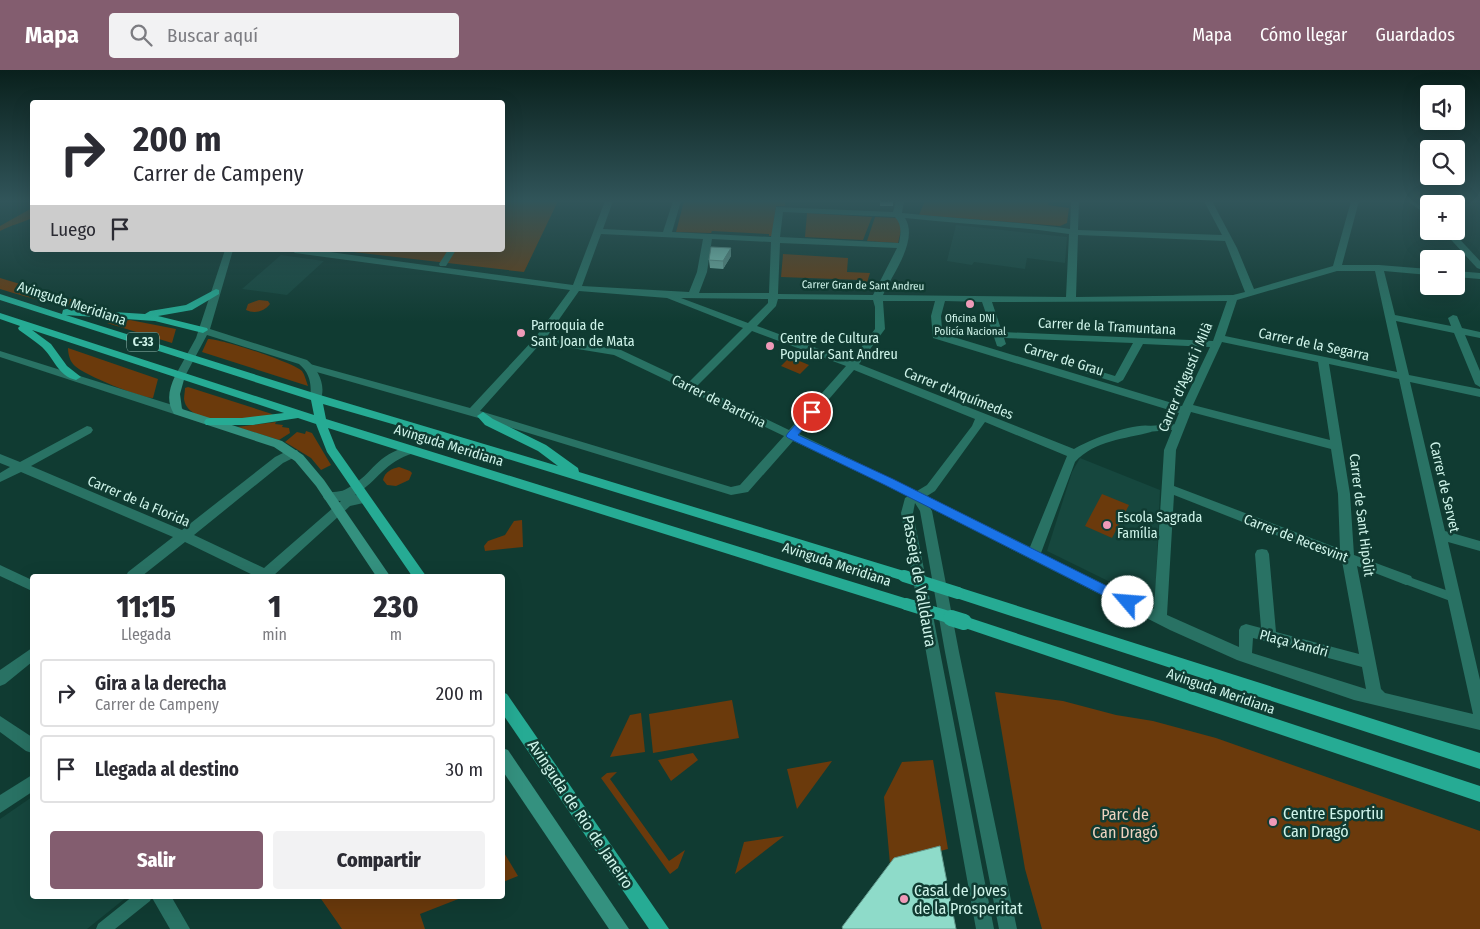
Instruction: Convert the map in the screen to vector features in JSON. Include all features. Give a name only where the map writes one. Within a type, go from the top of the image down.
[{"type":"main road","points":[[116,317],[184,309],[198,304],[216,292]]},
{"type":"main road","name":"Avinguda Meridiana","points":[[0,297],[316,398],[418,427],[904,576],[1480,761]]},
{"type":"main road","points":[[34,308],[116,317],[155,318],[203,330]]},
{"type":"main road","name":"Avinguda Meridiana","points":[[0,316],[321,422],[964,622],[1480,794]]},
{"type":"main road","points":[[16,322],[47,346],[63,368],[76,377]]},
{"type":"main road","points":[[180,376],[174,394],[174,404],[178,411],[278,444],[293,453],[309,468],[382,574]]},
{"type":"main road","points":[[316,398],[321,422],[331,449],[418,574]]},
{"type":"main road","points":[[210,422],[266,421],[298,414]]},
{"type":"main road","points":[[478,414],[489,422],[542,448],[582,477]]},
{"type":"main road","name":"Avinguda de Rio de Janeiro","points":[[505,703],[660,929]]},
{"type":"main road","points":[[505,759],[620,929]]},
{"type":"street","points":[[478,414],[566,304],[576,288],[594,241]]},
{"type":"street","points":[[693,295],[702,272],[707,241]]},
{"type":"street","points":[[690,386],[773,304],[775,241]]},
{"type":"street","points":[[798,241],[902,246]]},
{"type":"street","points":[[203,330],[285,356],[310,368],[478,414],[731,491],[744,490],[852,366],[880,329],[880,307],[876,297],[903,241]]},
{"type":"street","points":[[1071,300],[1074,241]]},
{"type":"street","points":[[1229,241],[1250,292]]},
{"type":"street","points":[[1337,268],[1344,241]]},
{"type":"street","points":[[1457,241],[1480,266]]},
{"type":"street","points":[[180,376],[203,330],[228,252]]},
{"type":"street","name":"Carrer Gran de Sant Andreu","points":[[310,252],[576,288],[665,295],[773,297],[1071,300],[1233,298],[1337,268],[1379,268],[1420,271]]},
{"type":"street","points":[[443,264],[451,252]]},
{"type":"street","name":"Carrer de Servet","points":[[1379,268],[1480,712]]},
{"type":"street","points":[[1465,275],[1480,276]]},
{"type":"street","name":"Carrer d'Arquímedes","points":[[665,295],[852,366],[1074,454]]},
{"type":"street","points":[[941,298],[936,316],[937,332],[999,339],[986,299]]},
{"type":"street","name":"Carrer d'Agustí i Milà","points":[[1160,618],[1170,450],[1186,409],[1217,341],[1233,298]]},
{"type":"street","points":[[1390,317],[1480,335]]},
{"type":"street","points":[[1453,318],[1475,364],[1480,384]]},
{"type":"street","name":"Carrer de Grau","points":[[937,332],[937,336],[1186,409],[1336,446]]},
{"type":"street","name":"Carrer de la Tramuntana","points":[[999,339],[1217,341]]},
{"type":"street","name":"Carrer de Bartrina","points":[[539,340],[617,352],[917,496],[1160,618]]},
{"type":"street","points":[[1089,371],[1118,380],[1139,341]]},
{"type":"street","name":"Carrer de la Segarra","points":[[1217,341],[1404,376],[1480,393]]},
{"type":"street","points":[[0,354],[178,411]]},
{"type":"street","name":"Carrer de Sant Hipòlit","points":[[1323,360],[1344,494],[1348,558],[1374,692],[1381,700]]},
{"type":"street","points":[[310,368],[316,388],[316,398]]},
{"type":"street","points":[[917,496],[931,488],[977,427],[981,418]]},
{"type":"street","points":[[1034,555],[1070,460],[1074,454],[1113,437],[1147,429],[1179,428]]},
{"type":"street","points":[[0,478],[87,430]]},
{"type":"street","points":[[266,574],[338,510],[361,494],[392,456],[410,450]]},
{"type":"street","points":[[136,574],[278,460],[293,453]]},
{"type":"street","name":"Carrer de la Florida","points":[[0,458],[184,536],[260,574]]},
{"type":"street","name":"Carrer de Recesvint","points":[[1167,488],[1406,580],[1454,596]]},
{"type":"street","points":[[329,497],[361,494]]},
{"type":"street","name":"Passeig de Valldaura","points":[[985,929],[908,521],[907,506],[909,501],[917,496],[926,510],[952,652],[1008,929]]},
{"type":"street","points":[[1440,535],[1480,546]]},
{"type":"street","points":[[1262,554],[1270,636]]},
{"type":"street","points":[[0,570],[30,585]]},
{"type":"street","points":[[1160,618],[1242,656],[1271,667],[1381,700],[1480,723]]},
{"type":"street","name":"Plaça Xandri","points":[[1242,656],[1246,650],[1246,630],[1369,663]]},
{"type":"street","points":[[0,678],[30,656]]},
{"type":"street","points":[[0,723],[30,745]]},
{"type":"street","points":[[0,805],[30,784]]},
{"type":"street","points":[[103,929],[140,899]]},
{"type":"street","points":[[162,899],[181,929]]},
{"type":"shaded area","points":[[952,241],[1067,241],[1065,263],[1027,258],[1025,269],[974,262],[972,265],[947,261]]},
{"type":"shaded area","points":[[281,255],[324,261],[287,295],[242,289]]},
{"type":"shaded area","name":"Escola Sagrada Família","points":[[1080,458],[1160,490],[1155,604],[1047,551],[1072,472]]},
{"type":"shaded area","points":[[30,798],[30,899],[124,899],[87,929],[0,929],[0,819]]},
{"type":"green space","points":[[505,241],[539,241],[524,272],[353,252],[505,252]]},
{"type":"green space","points":[[868,241],[898,241],[898,243]]},
{"type":"green space","points":[[783,254],[848,258],[847,272],[870,273],[864,292],[861,280],[781,277]]},
{"type":"green space","points":[[0,278],[114,312],[70,307],[0,289]]},
{"type":"green space","points":[[259,300],[268,301],[270,304],[259,312],[246,310],[248,304]]},
{"type":"green space","points":[[130,320],[176,329],[172,343],[107,323]]},
{"type":"green space","points":[[208,339],[256,352],[296,367],[302,371],[308,386],[202,352]]},
{"type":"green space","points":[[68,348],[158,379],[153,398],[125,390],[80,370],[72,362]]},
{"type":"green space","points":[[790,357],[809,365],[800,374],[781,366]]},
{"type":"green space","points":[[188,387],[274,416],[223,419],[197,415],[188,408],[184,399],[185,388]]},
{"type":"green space","points":[[276,422],[275,424],[289,428],[290,433],[279,440],[237,427]]},
{"type":"green space","points":[[306,431],[312,433],[331,465],[321,470],[311,458],[285,442],[297,432],[305,434]]},
{"type":"green space","points":[[399,467],[412,473],[409,480],[396,486],[387,485],[383,480],[385,474]]},
{"type":"green space","points":[[1102,494],[1129,505],[1112,538],[1085,526]]},
{"type":"green space","points":[[522,520],[523,547],[485,551],[484,546],[488,541],[505,535],[514,521]]},
{"type":"green space","name":"Centre Esportiu Can Dragó","points":[[995,692],[1063,701],[1116,715],[1153,721],[1216,738],[1480,831],[1480,929],[1042,929],[1025,869]]},
{"type":"green space","points":[[732,700],[739,738],[653,753],[649,714]]},
{"type":"green space","points":[[641,713],[645,752],[610,757],[630,715]]},
{"type":"green space","points":[[693,753],[698,760],[671,781],[658,760]]},
{"type":"green space","points":[[933,760],[948,849],[890,864],[884,797],[902,762]]},
{"type":"green space","points":[[832,761],[797,809],[787,769]]},
{"type":"green space","points":[[617,772],[610,779],[669,861],[685,850],[678,868],[670,874],[601,778],[607,773]]},
{"type":"green space","points":[[784,836],[735,874],[744,842]]},
{"type":"green space","points":[[505,854],[518,876],[505,881]]},
{"type":"green space","points":[[321,899],[458,899],[420,914],[425,929],[342,929]]},
{"type":"building","points":[[711,247],[731,248],[723,261],[709,260]]},
{"type":"building","name":"Casal de Joves de la Prosperitat","points":[[940,846],[956,929],[843,929],[842,927],[894,858]]},
{"type":"place","name":"Oficina DNI Policía Nacional","points":[[970,304]]},
{"type":"place","name":"Parroquia de Sant Joan de Mata","points":[[521,333]]},
{"type":"place","name":"Centre de Cultura Popular Sant Andreu","points":[[770,346]]},
{"type":"place","name":"Escola Sagrada Família","points":[[1107,525]]},
{"type":"place","name":"Centre Esportiu Can Dragó","points":[[1273,822]]},
{"type":"place","name":"Casal de Joves de la Prosperitat","points":[[904,899]]},
{"type":"route","points":[[812,412],[792,436],[889,482],[1128,602]]},
{"type":"park label","name":"Parc de Can Dragó","points":[[1125,823]]}]
